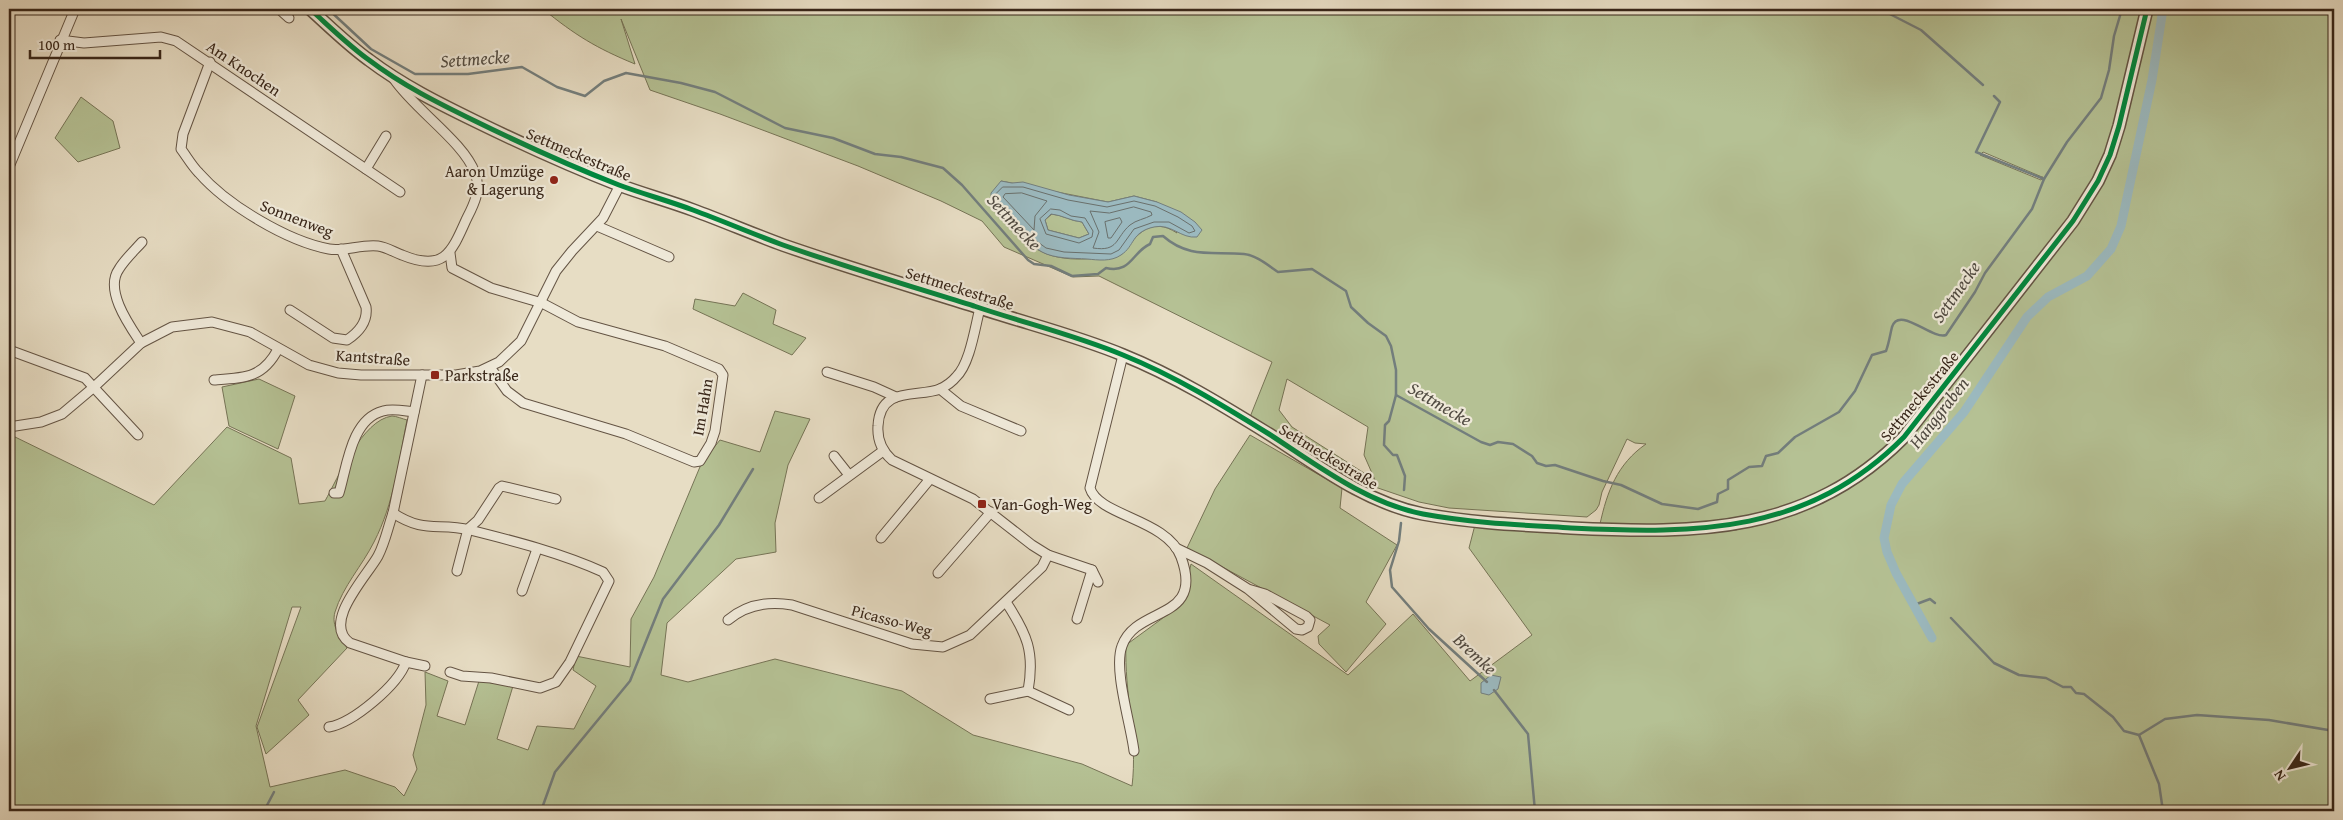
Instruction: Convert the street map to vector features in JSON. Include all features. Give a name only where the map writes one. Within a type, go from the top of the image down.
[{"type":"street","points":[[9,167],[60,40],[75,9]]},
{"type":"street","points":[[279,9],[289,18]]},
{"type":"street","name":"Settmeckestraße","points":[[310,9],[352,47],[421,94],[566,164],[782,244],[980,308],[1033,323],[1123,355],[1168,375],[1210,398],[1331,474],[1377,500],[1403,509],[1476,521],[1650,531],[1741,523],[1796,509],[1836,490],[1856,477],[1885,456],[1904,437],[2082,208],[2098,181],[2113,147],[2147,9]]},
{"type":"street","name":"Am Knochen","points":[[60,40],[84,43],[162,37],[176,41],[210,62],[400,192]]},
{"type":"street","name":"Sonnenweg","points":[[210,62],[183,134],[181,148],[199,174],[247,215],[308,242],[330,249],[368,245],[382,246],[424,263],[437,260],[450,253]]},
{"type":"street","points":[[391,75],[410,101],[458,147],[475,172],[478,185],[475,202],[450,253],[452,268],[490,288],[542,303]]},
{"type":"street","points":[[366,169],[386,136]]},
{"type":"street","name":"Kantstraße","points":[[9,427],[41,422],[62,414],[141,343],[172,327],[212,322],[250,332],[278,349],[310,364],[338,373],[456,375],[480,371],[490,367],[516,348],[525,335],[563,260],[597,226],[609,210],[620,185]]},
{"type":"street","points":[[597,226],[669,257]]},
{"type":"street","points":[[141,343],[123,316],[117,300],[115,280],[117,270],[142,242]]},
{"type":"street","name":"Sonnenweg","points":[[290,310],[337,339],[347,340],[359,330],[366,317],[366,307],[341,249]]},
{"type":"street","name":"Im Hahn","points":[[490,367],[507,391],[523,403],[626,434],[694,462],[700,461],[711,444],[715,431],[722,372],[665,346],[578,322],[542,303]]},
{"type":"street","points":[[980,308],[962,370],[957,376],[940,389],[905,393],[886,405],[878,423],[879,440],[883,451],[892,460],[965,494],[1048,555],[1092,570],[1098,582]]},
{"type":"street","points":[[214,380],[259,373],[271,362],[278,349]]},
{"type":"street","points":[[9,350],[85,378],[138,435]]},
{"type":"street","points":[[1123,355],[1090,488],[1092,494],[1099,502],[1148,525],[1176,548],[1207,563],[1248,588],[1296,629],[1302,630],[1308,627],[1310,620],[1306,616],[1265,594],[1248,588]]},
{"type":"street","points":[[827,372],[866,384],[896,397]]},
{"type":"street","points":[[422,375],[393,513],[378,555],[342,614],[340,626],[344,637],[350,643],[406,662],[425,666]]},
{"type":"street","points":[[940,389],[961,406],[1021,431]]},
{"type":"street","points":[[334,492],[339,493],[354,440],[369,418],[388,410],[414,412]]},
{"type":"street","points":[[819,498],[883,451]]},
{"type":"street","points":[[834,456],[849,475]]},
{"type":"street","points":[[881,538],[930,479]]},
{"type":"street","points":[[457,571],[468,529],[478,520],[499,488],[502,486],[556,499]]},
{"type":"street","points":[[938,572],[991,512]]},
{"type":"street","points":[[393,513],[413,525],[468,529],[538,549],[595,568],[609,578],[608,584],[563,673],[551,685],[535,688],[506,681],[462,676],[450,672]]},
{"type":"street","points":[[1134,751],[1120,666],[1121,647],[1134,629],[1172,608],[1181,599],[1186,586],[1186,572],[1176,548]]},
{"type":"street","points":[[522,591],[538,549]]},
{"type":"street","name":"Picasso-Weg","points":[[728,620],[751,606],[777,602],[792,605],[912,644],[943,647],[970,635],[1042,567],[1048,555]]},
{"type":"street","points":[[1077,619],[1092,570]]},
{"type":"street","points":[[1006,602],[1029,646],[1032,664],[1028,691]]},
{"type":"street","points":[[329,727],[354,717],[400,674],[406,662]]},
{"type":"street","points":[[990,699],[1028,691],[1069,710]]},
{"type":"green space","points":[[543,9],[2145,9],[2111,142],[2094,181],[2051,243],[1903,431],[1861,468],[1829,489],[1770,513],[1687,525],[1600,524],[1606,501],[1615,480],[1628,460],[1646,444],[1635,443],[1627,439],[1602,492],[1599,505],[1587,517],[1449,508],[1419,502],[1331,472],[1250,417],[1272,362],[1099,276],[1073,277],[1004,247],[982,221],[941,201],[858,166],[650,90],[621,19],[635,64],[576,34]],"holes":[[[1983,152],[2042,177],[2043,177],[2041,180],[1980,155]],[[1001,181],[1108,202],[1134,196],[1157,202],[1177,233],[1160,226],[1152,227],[1139,234],[1122,254],[1097,258],[1070,259],[1057,257],[1034,247],[1021,234]],[[1287,379],[1368,427],[1364,455],[1375,480],[1292,427],[1279,410]]]},
{"type":"green space","points":[[2152,9],[2334,9],[2334,811],[9,811],[9,434],[154,505],[227,427],[291,458],[299,504],[325,501],[352,451],[371,428],[381,420],[392,416],[407,420],[395,482],[381,527],[369,551],[343,593],[335,612],[335,627],[347,648],[298,700],[309,715],[266,754],[257,727],[301,607],[292,607],[256,726],[270,787],[345,770],[395,787],[404,796],[417,769],[413,755],[426,705],[425,672],[448,681],[437,716],[465,725],[479,681],[513,686],[497,739],[528,750],[537,726],[574,729],[596,686],[573,670],[576,656],[630,667],[631,619],[654,577],[702,462],[720,440],[760,452],[775,411],[810,419],[788,465],[775,523],[776,552],[736,559],[667,623],[661,675],[688,682],[775,659],[902,691],[973,735],[1082,764],[1132,786],[1133,751],[1126,645],[1182,604],[1191,564],[1348,675],[1413,614],[1470,681],[1532,635],[1469,548],[1476,521],[1595,529],[1625,535],[1666,536],[1736,530],[1823,503],[1861,481],[1907,442],[2057,250],[2103,184],[2119,145]]},
{"type":"green space","points":[[81,97],[113,121],[120,148],[78,162],[55,138]]},
{"type":"green space","points":[[1052,214],[1082,222],[1089,234],[1079,238],[1048,230],[1045,220]]},
{"type":"green space","points":[[743,293],[776,310],[773,324],[806,338],[792,355],[693,309],[695,299],[735,306]]},
{"type":"green space","points":[[259,379],[295,396],[278,449],[229,426],[222,387]]},
{"type":"green space","points":[[1250,435],[1342,488],[1340,508],[1397,545],[1366,602],[1386,624],[1346,672],[1319,644],[1318,636],[1330,625],[1187,548],[1215,489]]},
{"type":"water","points":[[1001,181],[1023,182],[1069,195],[1108,202],[1134,196],[1157,202],[1181,212],[1195,222],[1202,230],[1197,237],[1191,237],[1166,227],[1160,226],[1147,229],[1137,236],[1121,255],[1109,260],[1058,257],[1042,252],[1021,236],[991,201],[991,193]],"holes":[[[1051,214],[1082,222],[1089,234],[1079,238],[1048,230],[1045,220]]]},
{"type":"water","points":[[1491,675],[1501,677],[1498,689],[1489,695],[1481,693],[1481,683]]},
{"type":"waterway","name":"Settmecke","points":[[328,9],[371,49],[415,74],[468,74],[522,67],[557,87],[585,96],[604,81],[626,73],[681,83],[715,92],[785,128],[833,138],[875,154],[901,157],[943,168],[962,185],[1028,260],[1034,264],[1051,266],[1072,276],[1098,274],[1106,268],[1121,268],[1150,244],[1153,237],[1163,236],[1182,248],[1192,251],[1253,256],[1278,272],[1312,269],[1346,291],[1351,307],[1386,336],[1391,346],[1396,370],[1396,395],[1481,442],[1490,445],[1498,442],[1513,444],[1532,456],[1537,463],[1546,466],[1555,465],[1621,485],[1662,504],[1698,509],[1717,502],[1718,494],[1728,489],[1728,480],[1749,467],[1762,466],[1766,456],[1778,453],[1795,437],[1839,412],[1855,391],[1872,355],[1886,351],[1892,327],[1896,321],[1908,321],[1933,333],[1946,335],[1975,292],[1985,273],[2032,209],[2044,179],[2067,142],[2101,98],[2109,70],[2114,36],[2122,9]]},
{"type":"waterway","points":[[1880,9],[1921,30],[1983,85]]},
{"type":"waterway","name":"Hanggraben","points":[[1932,638],[1896,573],[1887,552],[1884,538],[1891,505],[1902,484],[1964,412],[2027,317],[2048,297],[2087,276],[2111,249],[2121,226],[2152,80],[2163,9]]},
{"type":"waterway","points":[[1994,96],[2000,102],[1976,152],[2044,179]]},
{"type":"waterway","name":"Bremke","points":[[1396,395],[1389,421],[1385,425],[1384,445],[1393,455],[1397,455],[1405,476],[1404,490]]},
{"type":"waterway","points":[[541,811],[555,772],[630,681],[663,599],[719,525],[753,469]]},
{"type":"waterway","name":"Bremke","points":[[1401,523],[1399,541],[1390,570],[1392,587],[1429,629],[1487,682]]},
{"type":"waterway","points":[[1914,605],[1930,599],[1935,603]]},
{"type":"waterway","points":[[1951,618],[1994,663],[2019,675],[2046,678],[2063,687],[2071,687],[2076,693],[2084,694],[2113,717],[2124,731],[2139,735],[2165,719],[2197,715],[2269,720],[2334,731]]},
{"type":"waterway","name":"Bremke","points":[[1494,690],[1528,734],[1535,811]]},
{"type":"waterway","points":[[2139,735],[2159,784],[2163,811]]},
{"type":"waterway","points":[[264,811],[274,792]]},
{"type":"cycle path","points":[[310,9],[354,48],[394,78],[447,107],[528,146],[619,185],[693,210],[783,245],[854,269],[1068,335],[1123,355],[1161,372],[1234,412],[1362,492],[1402,509],[1478,522],[1618,530],[1663,530],[1707,527],[1749,521],[1790,510],[1829,493],[1867,469],[1904,437],[2073,221],[2098,181],[2110,155],[2119,126],[2147,9]]},
{"type":"place","name":"Aaron Umzüge & Lagerung","points":[[554,180]]},
{"type":"place","name":"Parkstraße","points":[[435,375]]},
{"type":"place","name":"Van-Gogh-Weg","points":[[982,504]]}]
